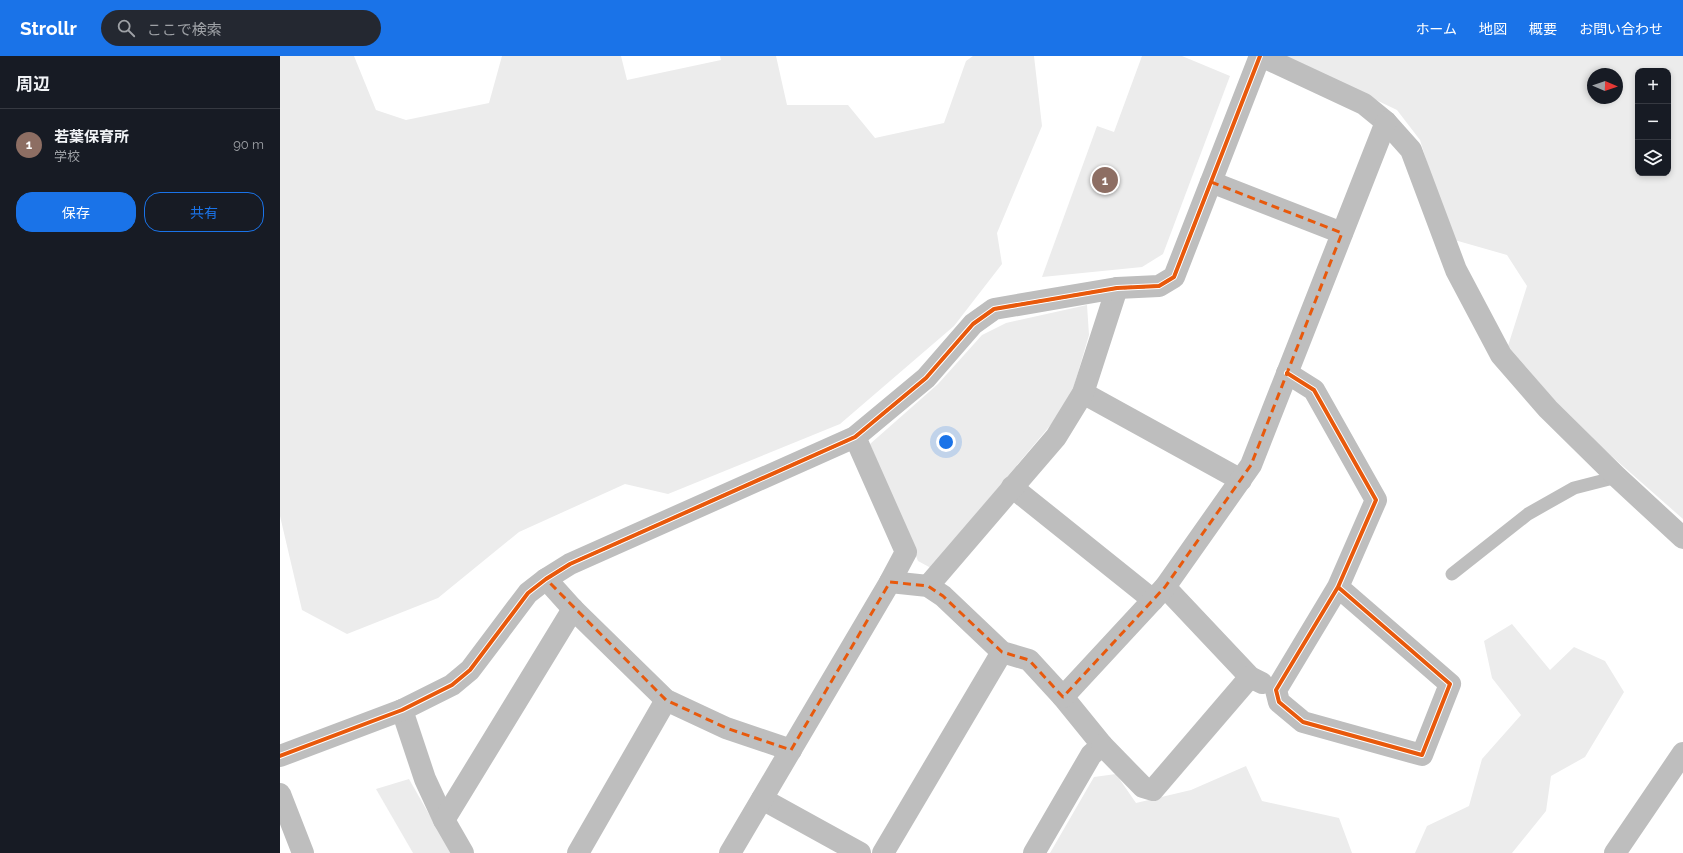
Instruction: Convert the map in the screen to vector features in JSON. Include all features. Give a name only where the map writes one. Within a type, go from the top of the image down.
[{"type":"street","points":[[280,756],[402,710],[452,685],[470,670],[528,593],[546,579],[577,561],[855,437],[926,378],[973,324],[994,309],[1117,288],[1159,286],[1174,277],[1261,56],[1364,104],[1386,122],[1411,150],[1456,270],[1501,355],[1548,409],[1617,477],[1683,538]]},
{"type":"street","points":[[1063,697],[1159,593],[1251,465],[1386,122]]},
{"type":"street","points":[[1211,182],[1342,233]]},
{"type":"street","points":[[928,586],[1056,437],[1083,393],[1117,288]]},
{"type":"street","points":[[1288,373],[1314,390],[1376,500],[1338,587],[1276,690],[1279,702],[1303,722],[1422,755],[1450,684],[1338,587]]},
{"type":"street","points":[[1083,393],[1241,480]]},
{"type":"street","points":[[730,853],[890,582],[906,552],[855,437]]},
{"type":"street","points":[[1012,487],[1159,593],[1250,677],[1276,690]]},
{"type":"street","points":[[546,579],[573,609],[666,700],[726,728],[791,750]]},
{"type":"street","points":[[890,582],[928,586],[943,596],[1002,652],[1029,660],[1063,697],[1102,745],[1143,787],[1153,790],[1250,677]]},
{"type":"street","points":[[444,820],[573,609]]},
{"type":"street","points":[[883,853],[1002,652]]},
{"type":"street","points":[[578,853],[666,700]]},
{"type":"street","points":[[402,710],[425,779],[444,820],[463,853]]},
{"type":"street","points":[[1034,853],[1091,755],[1102,745]]},
{"type":"street","points":[[1621,851],[1683,753]]},
{"type":"street","points":[[280,794],[303,853]]},
{"type":"street","points":[[762,799],[860,853]]},
{"type":"lane","points":[[1452,574],[1528,514],[1574,488],[1617,477]]},
{"type":"highlighted area","points":[[1211,182],[1342,233],[1251,465],[1165,587],[1063,697],[1029,660],[1002,652],[943,596],[928,586],[890,582],[791,750],[726,728],[666,700],[546,579],[570,564],[855,437],[926,378],[973,324],[994,309],[1117,288],[1159,286],[1174,277]]},
{"type":"shaded area","points":[[280,56],[354,56],[376,110],[406,120],[489,103],[502,56],[621,56],[627,80],[721,60],[720,56],[776,56],[787,105],[848,105],[875,138],[944,123],[966,61],[973,56],[1034,56],[1042,126],[997,233],[1002,264],[954,326],[840,424],[668,494],[625,484],[519,532],[438,598],[347,634],[302,610],[280,516]]},
{"type":"shaded area","points":[[1142,56],[1182,56],[1230,76],[1163,254],[1142,267],[1042,277],[1097,126],[1114,132]]},
{"type":"shaded area","points":[[1284,56],[1683,56],[1683,519],[1574,423],[1508,346],[1527,286],[1507,255],[1451,239],[1420,140],[1397,110]]},
{"type":"shaded area","points":[[1087,305],[1089,335],[1069,403],[931,568],[918,561],[870,444],[938,384],[982,335],[1006,323]]},
{"type":"shaded area","points":[[1512,624],[1550,670],[1574,647],[1605,661],[1624,692],[1585,757],[1551,776],[1546,811],[1512,853],[1415,853],[1427,826],[1469,806],[1482,759],[1521,715],[1492,678],[1484,641]]},
{"type":"shaded area","points":[[1246,766],[1262,801],[1339,818],[1352,853],[1050,853],[1094,777],[1116,774],[1136,803],[1191,790]]},
{"type":"shaded area","points":[[409,779],[451,853],[413,853],[376,789]]},
{"type":"cycle path","points":[[280,756],[402,710],[452,685],[470,670],[528,593],[546,579],[570,564],[855,437],[926,378],[973,324],[994,309],[1117,288],[1159,286],[1174,277],[1260,56]]},
{"type":"cycle path","points":[[1287,373],[1314,390],[1376,500],[1338,587],[1276,690],[1279,702],[1303,722],[1422,755],[1450,684],[1338,587]]},
{"type":"place","name":"若葉保育所","points":[[1105,180]]}]
